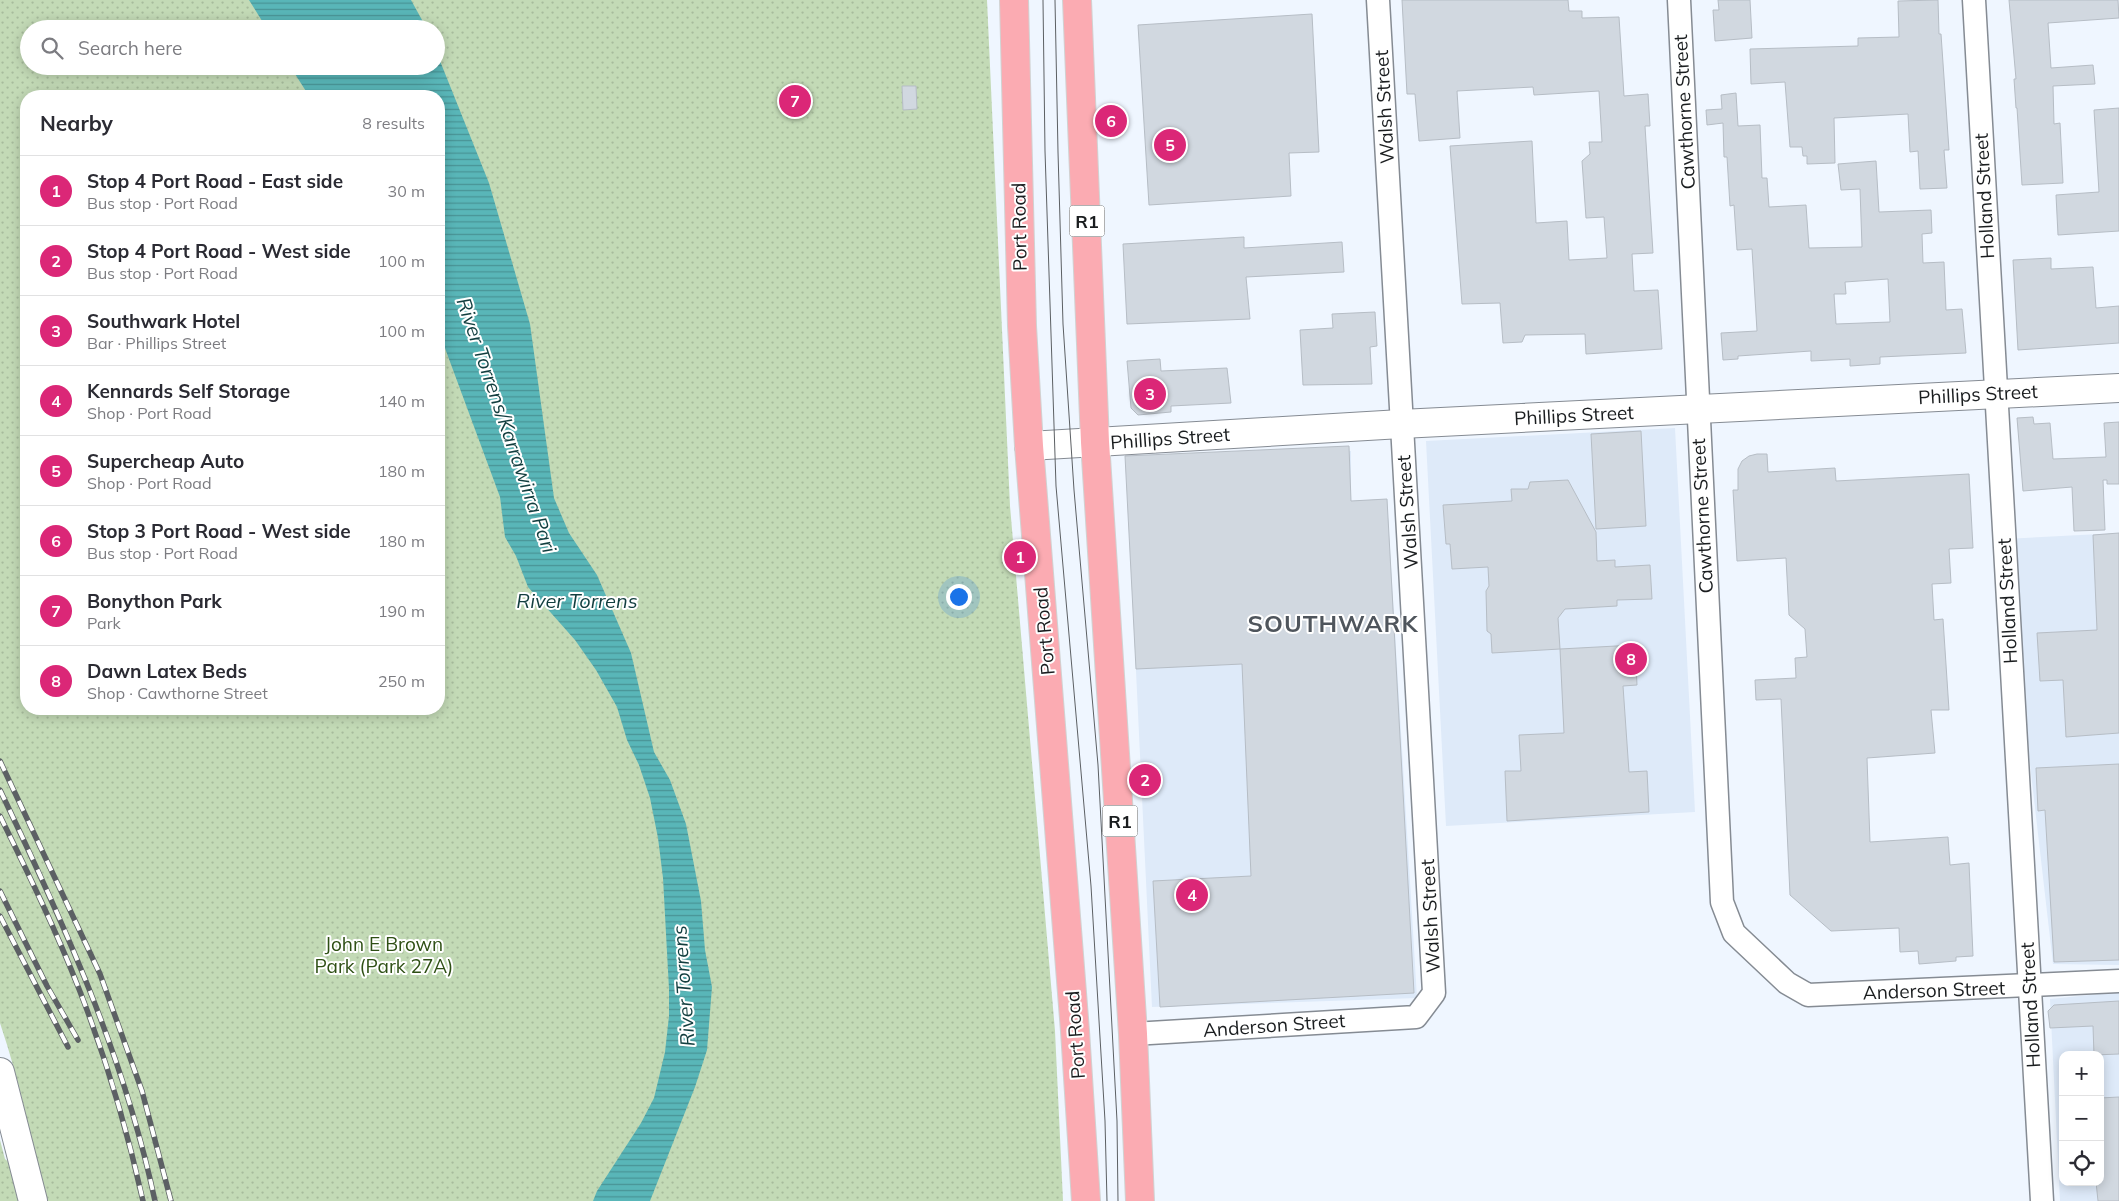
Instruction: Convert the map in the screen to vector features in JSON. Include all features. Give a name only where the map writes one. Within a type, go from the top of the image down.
[{"type":"highway","name":"Port Road","points":[[1014,0],[1022,326],[1029,446],[1075,1031],[1086,1201]]},
{"type":"highway","name":"R1","points":[[1077,0],[1095,442],[1133,1034],[1140,1201]]},
{"type":"street","name":"Walsh Street","points":[[1378,0],[1401,424],[1425,804],[1434,994],[1416,1017]]},
{"type":"street","name":"Cawthorne Street","points":[[1679,0],[1722,902],[1734,932],[1787,983],[1808,995]]},
{"type":"street","name":"Holland Street","points":[[1974,0],[2042,1201]]},
{"type":"street","name":"Phillips Street","points":[[1029,446],[1401,424],[2119,388]]},
{"type":"street","name":"Anderson Street","points":[[1808,995],[2119,981]]},
{"type":"street","name":"Anderson Street","points":[[1133,1034],[1416,1017]]},
{"type":"street","points":[[0,1072],[33,1201]]},
{"type":"shaded area","points":[[1675,428],[1695,812],[1446,826],[1426,441]]},
{"type":"shaded area","points":[[1351,451],[1351,501],[1387,499],[1417,998],[1152,1007],[1127,482],[1147,458]]},
{"type":"shaded area","points":[[2119,533],[2119,965],[2053,964],[2004,539]]},
{"type":"shaded area","points":[[2119,992],[2119,1201],[2060,1201],[2059,1186],[2104,1186],[2104,1051],[2059,1051],[2059,1181],[2050,999]]},
{"type":"green space","name":"John E Brown Park (Park 27A)","points":[[0,0],[987,0],[1010,506],[1055,1031],[1063,1201],[45,1201],[20,1089],[0,1023]]},
{"type":"green space","points":[[0,1140],[5,1159],[12,1165],[26,1201],[0,1201]]},
{"type":"water","points":[[249,0],[411,0],[422,20],[261,20]]},
{"type":"water","points":[[445,73],[489,183],[530,324],[554,498],[569,533],[597,575],[631,653],[654,752],[670,780],[686,824],[701,901],[705,950],[712,987],[707,1050],[695,1087],[650,1201],[593,1201],[597,1191],[641,1123],[654,1098],[665,1052],[669,1016],[669,989],[663,878],[658,838],[650,798],[639,765],[627,740],[617,707],[596,670],[575,640],[528,587],[516,556],[505,537],[500,497],[445,348],[445,90],[305,90],[296,75],[445,75]]},
{"type":"building","points":[[1402,0],[1568,0],[1569,11],[1582,11],[1582,18],[1619,17],[1624,96],[1648,94],[1650,126],[1645,126],[1653,253],[1632,254],[1634,291],[1658,290],[1662,349],[1586,354],[1585,334],[1525,335],[1522,342],[1503,343],[1500,303],[1462,304],[1450,146],[1532,141],[1536,223],[1567,221],[1569,260],[1607,258],[1604,217],[1586,218],[1582,161],[1590,154],[1589,142],[1602,142],[1599,91],[1534,95],[1533,87],[1457,91],[1460,138],[1419,141],[1415,94],[1407,94]]},
{"type":"building","points":[[1718,0],[1750,0],[1752,38],[1715,41],[1713,10],[1719,10]]},
{"type":"building","points":[[1938,0],[1949,150],[1944,150],[1947,188],[1920,189],[1918,151],[1910,152],[1908,114],[1834,118],[1835,163],[1807,164],[1807,156],[1803,156],[1802,147],[1790,147],[1785,82],[1751,84],[1750,49],[1858,46],[1858,38],[1899,37],[1898,1]]},
{"type":"building","points":[[2009,0],[2118,0],[2119,18],[2048,23],[2051,68],[2093,65],[2095,84],[2053,86],[2054,124],[2060,123],[2063,183],[2022,185]]},
{"type":"building","points":[[1312,14],[1319,152],[1289,153],[1291,196],[1149,205],[1138,25]]},
{"type":"building","points":[[902,86],[916,86],[917,109],[903,110]]},
{"type":"building","points":[[1736,93],[1738,126],[1760,125],[1762,178],[1767,178],[1769,207],[1806,205],[1809,248],[1862,247],[1860,189],[1841,190],[1838,164],[1876,161],[1879,212],[1931,210],[1932,233],[1922,234],[1923,263],[1944,262],[1946,310],[1962,309],[1966,353],[1880,357],[1880,364],[1850,366],[1850,359],[1811,361],[1811,351],[1738,356],[1738,359],[1723,360],[1721,333],[1757,331],[1752,249],[1737,250],[1734,205],[1730,206],[1727,157],[1724,157],[1723,123],[1707,125],[1706,110],[1722,109],[1721,95]],"holes":[[[1888,279],[1890,322],[1836,324],[1834,294],[1846,294],[1845,282]]]},
{"type":"building","points":[[2119,108],[2119,231],[2058,235],[2056,195],[2099,192],[2094,110]]},
{"type":"building","points":[[1244,237],[1244,248],[1342,242],[1344,272],[1246,277],[1250,319],[1127,324],[1123,244]]},
{"type":"building","points":[[2051,258],[2051,269],[2093,267],[2096,308],[2119,306],[2119,343],[2018,350],[2013,260]]},
{"type":"building","points":[[1375,312],[1377,346],[1370,347],[1372,384],[1303,385],[1300,330],[1333,328],[1332,314]]},
{"type":"building","points":[[1160,359],[1161,371],[1227,368],[1231,403],[1171,406],[1171,412],[1138,415],[1131,408],[1127,361]]},
{"type":"building","points":[[2033,417],[2034,424],[2050,423],[2053,459],[2106,457],[2104,423],[2119,422],[2119,484],[2107,484],[2107,480],[2103,480],[2105,530],[2074,531],[2072,487],[2023,491],[2017,418]]},
{"type":"building","points":[[1641,431],[1646,526],[1596,529],[1591,434]]},
{"type":"building","points":[[1349,446],[1351,501],[1387,499],[1414,993],[1160,1007],[1153,881],[1251,876],[1242,664],[1136,669],[1125,456]]},
{"type":"building","points":[[1767,454],[1768,472],[1835,468],[1836,481],[1969,474],[1973,548],[1949,549],[1951,583],[1932,584],[1934,620],[1943,619],[1949,710],[1931,710],[1935,753],[1867,758],[1870,842],[1948,837],[1950,865],[1969,863],[1973,956],[1956,957],[1956,961],[1919,964],[1918,951],[1900,952],[1899,928],[1831,931],[1790,895],[1781,699],[1756,700],[1755,680],[1796,678],[1795,658],[1807,657],[1805,629],[1789,615],[1786,558],[1737,561],[1733,490],[1738,490],[1738,469],[1742,461],[1749,456]]},
{"type":"building","points":[[1568,480],[1596,532],[1597,561],[1615,560],[1615,567],[1650,565],[1652,599],[1617,600],[1617,606],[1565,609],[1558,618],[1560,649],[1492,653],[1491,634],[1487,631],[1486,591],[1489,586],[1488,567],[1452,569],[1450,544],[1446,544],[1443,505],[1512,501],[1511,489],[1528,489],[1530,482]]},
{"type":"building","points":[[2119,533],[2119,733],[2066,737],[2063,680],[2040,681],[2037,633],[2097,630],[2093,535]]},
{"type":"building","points":[[1635,645],[1637,685],[1623,686],[1629,772],[1647,771],[1649,812],[1507,821],[1505,771],[1521,771],[1519,735],[1564,733],[1560,649]]},
{"type":"building","points":[[2119,764],[2119,960],[2054,962],[2045,810],[2038,811],[2036,768]]},
{"type":"building","points":[[2119,1001],[2119,1054],[2104,1055],[2104,1051],[2094,1051],[2093,1026],[2050,1028],[2048,1011],[2054,1005]]},
{"type":"building","points":[[2119,1097],[2119,1201],[2098,1201],[2096,1186],[2104,1186],[2104,1098]]},
{"type":"tram line","points":[[1043,0],[1045,151],[1056,486],[1091,886],[1105,1121],[1107,1201]]},
{"type":"tram line","points":[[1055,0],[1063,324],[1074,490],[1098,765],[1117,1121],[1118,1201]]},
{"type":"railway","points":[[0,761],[100,974],[142,1091],[171,1201]]},
{"type":"railway","points":[[0,790],[47,890],[90,991],[127,1094],[155,1201]]},
{"type":"railway","points":[[0,816],[51,923],[89,1015],[115,1094],[143,1201]]},
{"type":"railway","points":[[0,891],[47,986],[78,1040]]},
{"type":"railway","points":[[0,916],[68,1047]]},
{"type":"place","name":"Bonython Park","points":[[795,101]]},
{"type":"place","name":"Stop 3 Port Road - West side","points":[[1111,121]]},
{"type":"place","name":"Supercheap Auto","points":[[1170,145]]},
{"type":"place","name":"Southwark Hotel","points":[[1150,394]]},
{"type":"place","name":"Stop 4 Port Road - East side","points":[[1020,557]]},
{"type":"place","name":"Dawn Latex Beds","points":[[1631,659]]},
{"type":"place","name":"Stop 4 Port Road - West side","points":[[1145,780]]},
{"type":"place","name":"Kennards Self Storage","points":[[1192,895]]},
{"type":"district","name":"SOUTHWARK","points":[[1333,623]]},
{"type":"water label","name":"River Torrens/Karrawirra Pari","points":[[507,425]]},
{"type":"water label","name":"River Torrens","points":[[577,600]]},
{"type":"water label","name":"River Torrens","points":[[683,986]]}]
